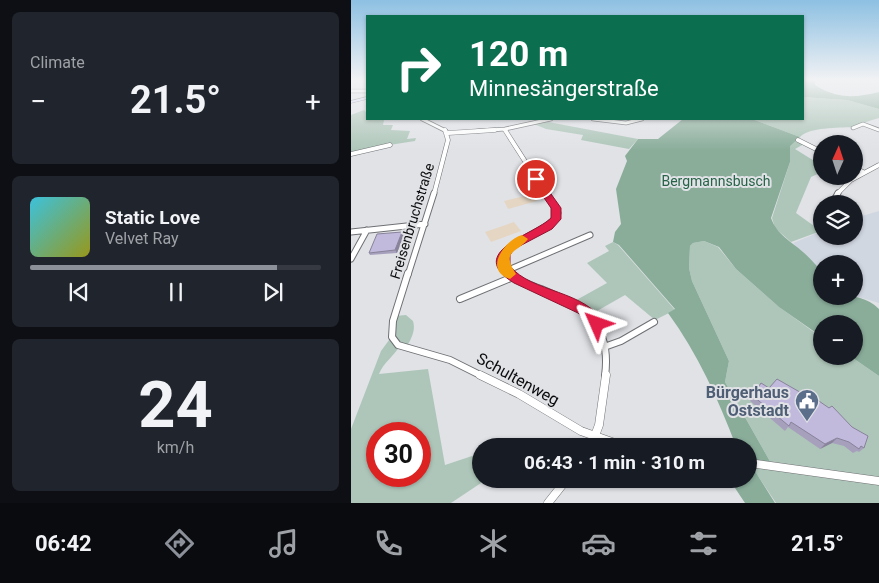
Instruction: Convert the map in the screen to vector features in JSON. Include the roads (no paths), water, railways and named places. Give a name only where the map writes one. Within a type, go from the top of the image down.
[{"type":"street","points":[[424,120],[444,128],[448,133],[505,129],[546,120]]},
{"type":"street","points":[[601,120],[626,123],[638,120]]},
{"type":"street","points":[[853,128],[863,124],[879,130]]},
{"type":"street","points":[[505,129],[558,213],[552,224],[510,247],[503,259],[506,271],[582,309],[597,324],[607,346],[601,418],[596,438]]},
{"type":"street","name":"Freisenbruchstraße","points":[[396,344],[391,332],[393,321],[443,163],[448,133]]},
{"type":"street","points":[[798,140],[813,148]]},
{"type":"street","points":[[351,154],[352,152],[390,145]]},
{"type":"street","points":[[863,172],[879,165]]},
{"type":"street","points":[[836,195],[839,190],[846,185]]},
{"type":"street","points":[[351,232],[425,224]]},
{"type":"street","points":[[351,260],[367,230]]},
{"type":"street","points":[[506,271],[590,235]]},
{"type":"street","points":[[460,299],[513,276]]},
{"type":"street","points":[[607,346],[621,341],[654,322]]},
{"type":"street","name":"Schultenweg","points":[[396,344],[465,366],[596,438]]},
{"type":"street","points":[[757,464],[879,481]]},
{"type":"street","points":[[548,503],[560,488]]},
{"type":"place","name":"Bürgerhaus Oststadt","points":[[807,422]]},
{"type":"park label","name":"Bergmannsbusch","points":[[716,181]]}]
